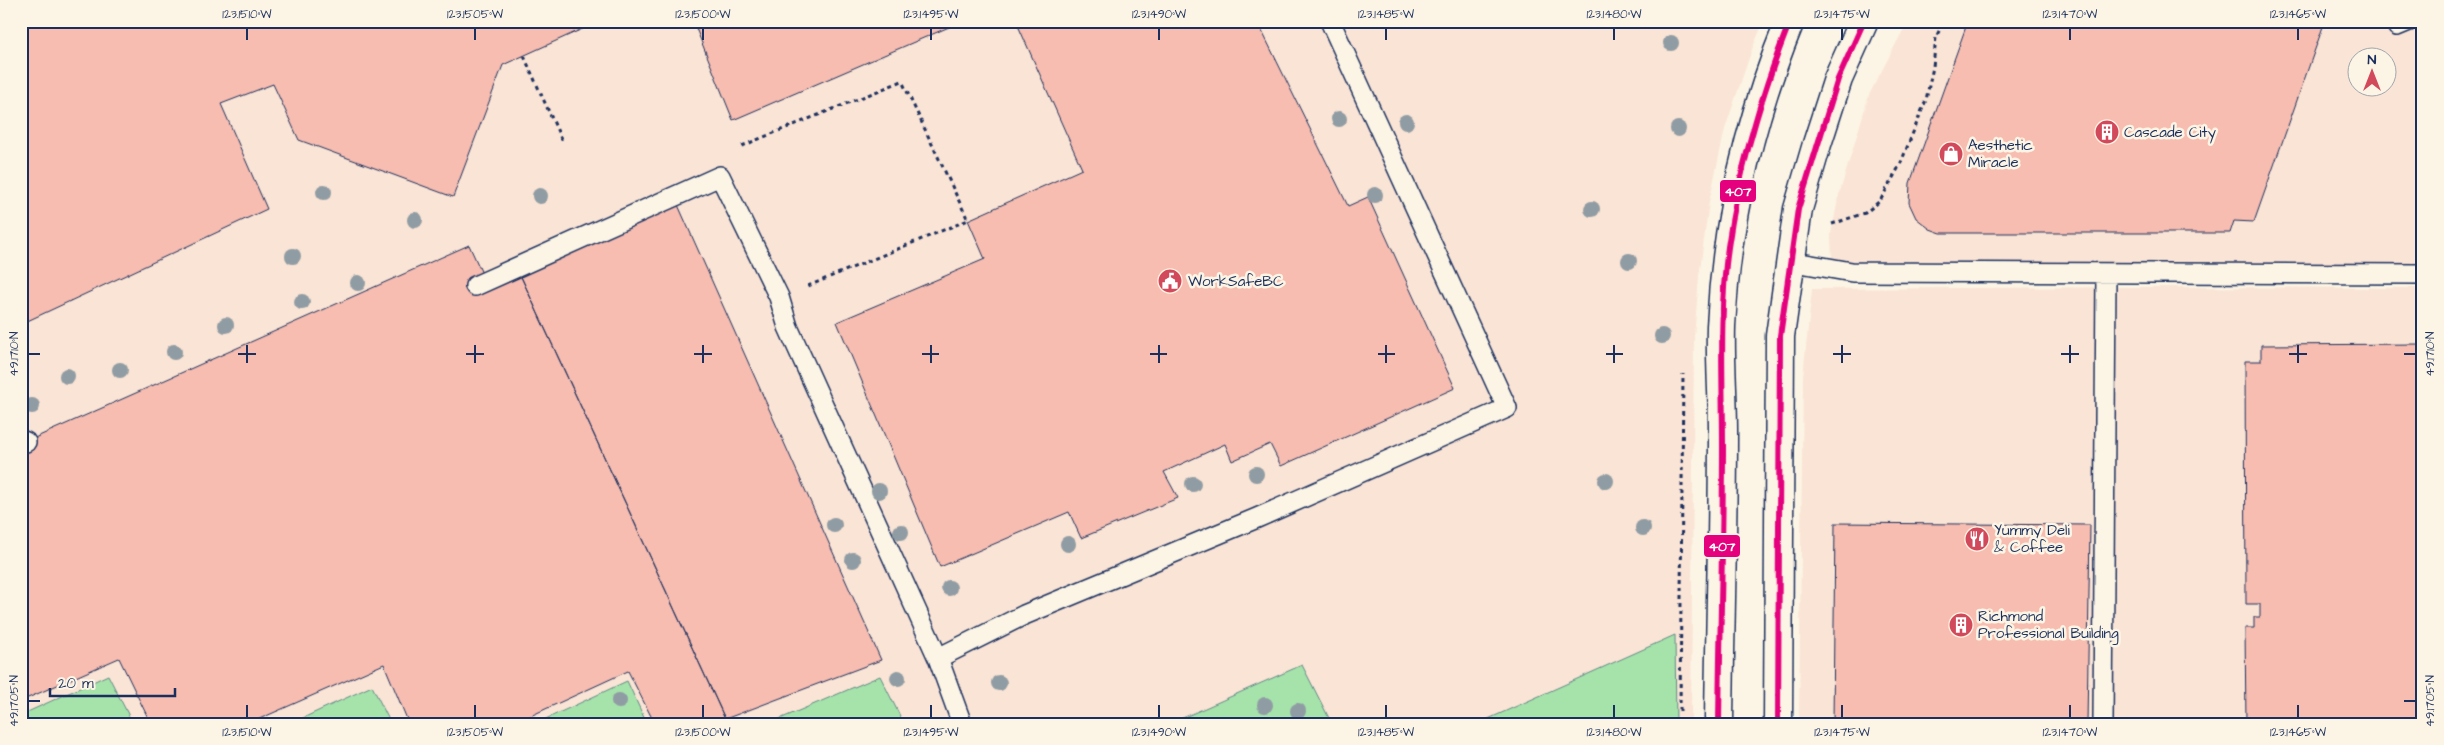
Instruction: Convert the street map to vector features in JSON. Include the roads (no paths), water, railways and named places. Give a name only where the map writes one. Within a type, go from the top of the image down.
[{"type":"main road","points":[[1719,724],[1723,432],[1721,327],[1730,229],[1746,157],[1769,72],[1790,21]]},
{"type":"main road","points":[[1778,724],[1780,336],[1789,261],[1798,209],[1817,144],[1838,78],[1864,21]]},
{"type":"lane","points":[[938,658],[1024,615],[1257,518],[1507,408],[1330,21]]},
{"type":"lane","points":[[475,286],[720,176],[779,298],[788,327],[938,658],[962,724]]},
{"type":"lane","points":[[1789,261],[1852,272],[2423,274]]},
{"type":"lane","points":[[2103,724],[2106,273]]},
{"type":"place","name":"Cascade City","points":[[2107,132]]},
{"type":"place","name":"Aesthetic Miracle","points":[[1951,154]]},
{"type":"place","name":"WorkSafeBC","points":[[1170,281]]},
{"type":"place","name":"Yummy Deli & Coffee","points":[[1977,539]]},
{"type":"place","name":"Richmond Professional Building","points":[[1961,625]]}]
